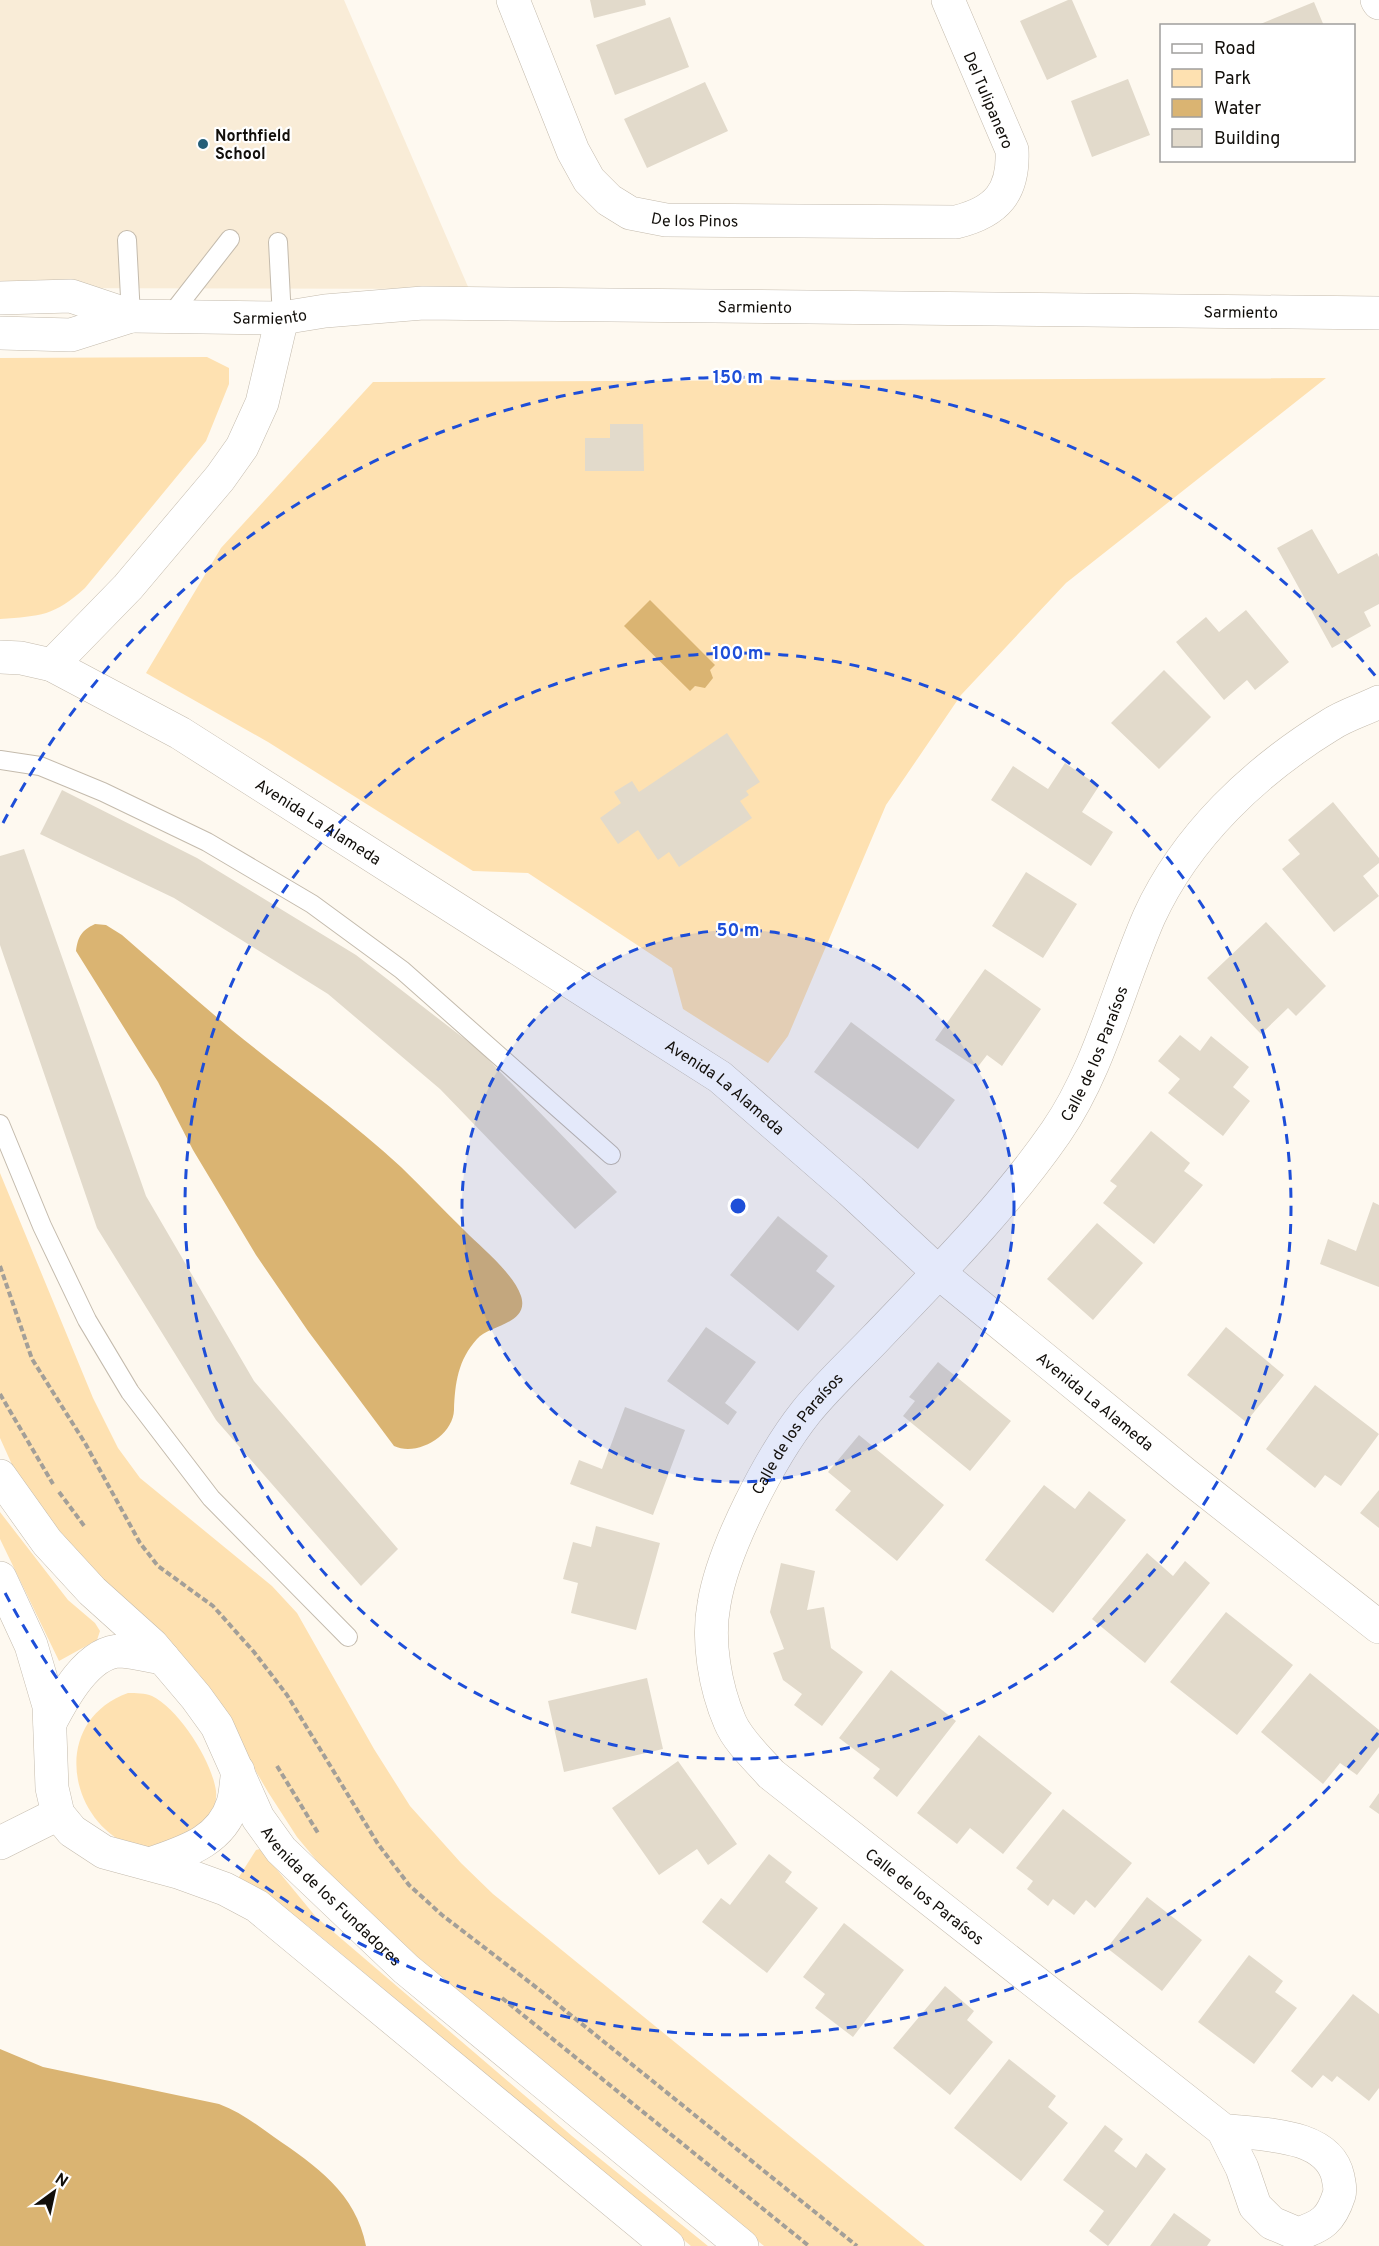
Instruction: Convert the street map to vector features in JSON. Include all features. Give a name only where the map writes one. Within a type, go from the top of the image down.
[{"type":"street","name":"De los Pinos","points":[[513,0],[573,151],[590,180],[609,200],[630,213],[666,220],[956,222],[975,217],[1001,200]]},
{"type":"street","name":"Del Tulipanero","points":[[948,0],[1012,150],[1013,172],[1001,200]]},
{"type":"street","name":"Sarmiento","points":[[0,298],[71,296],[131,316]]},
{"type":"street","name":"Sarmiento","points":[[0,333],[71,335],[131,316],[282,318],[325,311],[423,303],[1379,313]]},
{"type":"street","points":[[52,665],[128,587],[220,478],[242,447],[262,404],[282,318]]},
{"type":"street","name":"Avenida La Alameda","points":[[0,657],[21,658],[52,665],[180,733],[720,1077],[851,1191],[938,1272],[1196,1482],[1379,1626]]},
{"type":"street","name":"Calle de los Paraísos","points":[[1222,2130],[771,1774],[731,1726],[718,1687],[711,1631],[714,1603],[723,1568],[780,1448],[808,1410],[938,1272],[1038,1158],[1061,1125],[1080,1089],[1150,916],[1182,859],[1226,807],[1270,766],[1333,723],[1379,702]]},
{"type":"street","name":"Avenida de los Fundadores","points":[[0,1476],[47,1542],[92,1591],[163,1658],[217,1726],[258,1818],[281,1850],[330,1899],[470,2023],[742,2246]]},
{"type":"street","points":[[0,1578],[32,1645],[49,1706],[52,1788],[58,1814],[72,1831],[104,1852],[150,1864],[225,1889],[257,1906],[668,2246]]},
{"type":"street","points":[[50,1723],[68,1689],[94,1662],[118,1651],[163,1658]]},
{"type":"street","points":[[150,1864],[196,1848],[218,1830],[233,1804],[238,1771]]},
{"type":"street","points":[[0,1843],[58,1814]]},
{"type":"lane","points":[[170,316],[230,239]]},
{"type":"lane","points":[[127,240],[131,316]]},
{"type":"lane","points":[[278,242],[282,318]]},
{"type":"lane","points":[[0,760],[40,766],[103,792],[207,842],[312,904],[402,970],[611,1155]]},
{"type":"lane","points":[[0,1124],[42,1226],[87,1320],[130,1392],[211,1498],[348,1637]]},
{"type":"path","points":[[0,1266],[32,1359],[86,1443],[140,1543],[158,1566],[213,1606],[254,1652],[287,1695],[378,1844],[409,1885],[442,1915],[541,1991],[857,2246]]},
{"type":"path","points":[[0,1394],[55,1487],[86,1528]]},
{"type":"path","points":[[274,1762],[323,1841]]},
{"type":"path","points":[[494,1992],[808,2246]]},
{"type":"shaded area","name":"Northfield School","points":[[0,0],[344,0],[469,289],[0,288]]},
{"type":"green space","points":[[207,357],[229,368],[229,384],[206,441],[85,588],[64,604],[46,613],[0,619],[0,358]]},
{"type":"green space","points":[[1326,378],[1066,583],[961,695],[886,805],[788,1036],[768,1063],[683,1009],[672,968],[528,873],[473,871],[268,742],[146,673],[221,548],[373,382]]},
{"type":"green space","points":[[0,1173],[93,1398],[118,1448],[140,1478],[272,1586],[297,1613],[374,1749],[410,1806],[461,1863],[493,1894],[925,2246],[764,2246],[458,1994],[332,1879],[297,1837],[199,1674],[162,1636],[107,1589],[62,1538],[14,1469],[0,1438]]},
{"type":"green space","points":[[0,1512],[68,1600],[95,1623],[100,1631],[97,1640],[59,1661],[0,1539]]},
{"type":"green space","points":[[128,1693],[152,1696],[173,1712],[201,1751],[216,1791],[209,1823],[157,1852],[130,1846],[108,1832],[92,1813],[81,1792],[76,1768],[79,1745],[88,1724],[104,1706]]},
{"type":"green space","points":[[260,1849],[316,1917],[572,2136],[708,2246],[691,2246],[308,1926],[277,1903],[237,1880],[256,1850]]},
{"type":"water","points":[[650,600],[715,665],[710,670],[713,678],[705,688],[695,686],[690,691],[624,626]]},
{"type":"water","points":[[95,924],[106,925],[122,935],[232,1030],[381,1149],[512,1279],[521,1296],[520,1313],[507,1323],[483,1334],[471,1347],[459,1372],[452,1419],[441,1436],[432,1442],[413,1449],[394,1446],[308,1331],[256,1255],[193,1150],[158,1082],[76,951],[81,934]]},
{"type":"water","points":[[0,2049],[43,2067],[219,2104],[234,2111],[305,2159],[332,2183],[344,2196],[353,2211],[361,2227],[366,2246],[0,2246]]},
{"type":"building","points":[[590,0],[645,0],[646,5],[594,18]]},
{"type":"building","points":[[1072,0],[1097,57],[1047,80],[1020,21]]},
{"type":"building","points":[[1314,2],[1323,24],[1260,24]]},
{"type":"building","points":[[670,17],[689,67],[615,95],[596,45]]},
{"type":"building","points":[[1128,79],[1150,135],[1092,157],[1071,101]]},
{"type":"building","points":[[705,82],[728,131],[647,168],[624,119]]},
{"type":"building","points":[[610,424],[643,424],[644,471],[585,471],[585,438],[610,438]]},
{"type":"building","points":[[1312,529],[1338,574],[1377,553],[1379,557],[1379,604],[1364,612],[1371,626],[1332,648],[1277,548]]},
{"type":"building","points":[[1246,610],[1289,662],[1255,690],[1247,680],[1224,700],[1176,642],[1206,617],[1219,632]]},
{"type":"building","points":[[1164,670],[1211,717],[1159,769],[1111,723]]},
{"type":"building","points":[[727,733],[760,782],[746,791],[749,795],[740,801],[752,818],[679,867],[669,852],[658,860],[638,830],[618,844],[600,818],[621,803],[614,792],[632,781],[639,792]]},
{"type":"building","points":[[1065,763],[1099,786],[1082,812],[1113,832],[1091,866],[991,800],[1013,766],[1048,789]]},
{"type":"building","points":[[62,790],[197,858],[356,955],[479,1050],[617,1192],[575,1229],[440,1089],[328,994],[174,898],[40,834]]},
{"type":"building","points":[[1333,802],[1379,858],[1379,863],[1363,876],[1379,896],[1334,932],[1282,869],[1300,854],[1288,840]]},
{"type":"building","points":[[24,849],[146,1196],[254,1381],[398,1549],[361,1586],[216,1420],[97,1228],[0,945],[0,856]]},
{"type":"building","points":[[1026,872],[1077,904],[1043,958],[992,926]]},
{"type":"building","points":[[1266,922],[1326,986],[1296,1016],[1288,1008],[1261,1034],[1207,978]]},
{"type":"building","points":[[985,969],[1041,1009],[1002,1066],[987,1055],[977,1068],[935,1040]]},
{"type":"building","points":[[851,1022],[955,1100],[918,1149],[814,1072]]},
{"type":"building","points":[[1180,1035],[1200,1051],[1211,1036],[1249,1067],[1233,1087],[1250,1101],[1223,1136],[1168,1093],[1180,1079],[1158,1061]]},
{"type":"building","points":[[1151,1131],[1190,1163],[1184,1171],[1203,1185],[1154,1244],[1103,1203],[1117,1186],[1110,1181]]},
{"type":"building","points":[[1373,1202],[1379,1205],[1379,1287],[1320,1264],[1328,1239],[1356,1251]]},
{"type":"building","points":[[778,1216],[828,1256],[816,1271],[835,1286],[798,1331],[730,1275]]},
{"type":"building","points":[[1097,1223],[1143,1263],[1093,1320],[1047,1279]]},
{"type":"building","points":[[706,1327],[756,1362],[725,1403],[737,1412],[728,1425],[667,1381]]},
{"type":"building","points":[[1226,1327],[1284,1375],[1246,1422],[1187,1375]]},
{"type":"building","points":[[938,1362],[1011,1421],[970,1471],[903,1416],[915,1401],[909,1397]]},
{"type":"building","points":[[1315,1385],[1379,1434],[1341,1486],[1325,1475],[1315,1488],[1266,1449]]},
{"type":"building","points":[[625,1407],[685,1430],[653,1515],[570,1484],[579,1460],[602,1469]]},
{"type":"building","points":[[859,1435],[944,1505],[897,1561],[835,1510],[851,1491],[828,1472]]},
{"type":"building","points":[[1044,1485],[1075,1509],[1089,1491],[1126,1520],[1053,1613],[985,1560]]},
{"type":"building","points":[[1379,1490],[1379,1528],[1360,1513]]},
{"type":"building","points":[[596,1526],[660,1543],[636,1630],[571,1613],[578,1583],[563,1579],[573,1542],[591,1547]]},
{"type":"building","points":[[1147,1553],[1173,1576],[1185,1561],[1210,1583],[1145,1663],[1092,1619]]},
{"type":"building","points":[[781,1563],[815,1571],[807,1610],[824,1607],[831,1648],[863,1672],[822,1726],[794,1705],[802,1694],[783,1680],[773,1653],[784,1649],[770,1612]]},
{"type":"building","points":[[1226,1612],[1293,1665],[1237,1735],[1170,1682]]},
{"type":"building","points":[[891,1670],[956,1721],[897,1797],[873,1778],[880,1769],[839,1738]]},
{"type":"building","points":[[1310,1673],[1379,1730],[1379,1747],[1357,1775],[1340,1763],[1323,1784],[1261,1732]]},
{"type":"building","points":[[647,1678],[663,1749],[564,1772],[548,1701]]},
{"type":"building","points":[[979,1735],[1052,1793],[1003,1854],[970,1828],[957,1844],[917,1813]]},
{"type":"building","points":[[678,1761],[737,1844],[708,1865],[697,1849],[659,1875],[612,1808]]},
{"type":"building","points":[[1379,1793],[1379,1814],[1369,1807]]},
{"type":"building","points":[[1063,1809],[1132,1863],[1095,1908],[1086,1900],[1074,1915],[1053,1899],[1048,1906],[1027,1889],[1033,1881],[1016,1868]]},
{"type":"building","points":[[769,1854],[792,1872],[785,1882],[818,1908],[767,1973],[702,1922],[721,1898],[730,1905]]},
{"type":"building","points":[[1147,1897],[1202,1940],[1162,1991],[1107,1948]]},
{"type":"building","points":[[844,1923],[904,1970],[853,2037],[815,2008],[825,1994],[803,1977]]},
{"type":"building","points":[[1249,1955],[1283,1981],[1275,1992],[1297,2008],[1254,2064],[1198,2022]]},
{"type":"building","points":[[945,1986],[974,2011],[967,2020],[993,2042],[950,2095],[893,2048]]},
{"type":"building","points":[[1353,1994],[1379,2014],[1379,2088],[1369,2101],[1337,2076],[1332,2082],[1323,2075],[1312,2088],[1291,2071]]},
{"type":"building","points":[[1009,2059],[1056,2096],[1048,2107],[1068,2123],[1021,2181],[954,2128]]},
{"type":"building","points":[[1105,2125],[1123,2139],[1114,2151],[1136,2168],[1146,2153],[1166,2169],[1108,2246],[1089,2231],[1104,2211],[1063,2180]]},
{"type":"building","points":[[1174,2213],[1211,2240],[1207,2246],[1150,2246]]},
{"type":"place","name":"Northfield School","points":[[203,144]]}]
